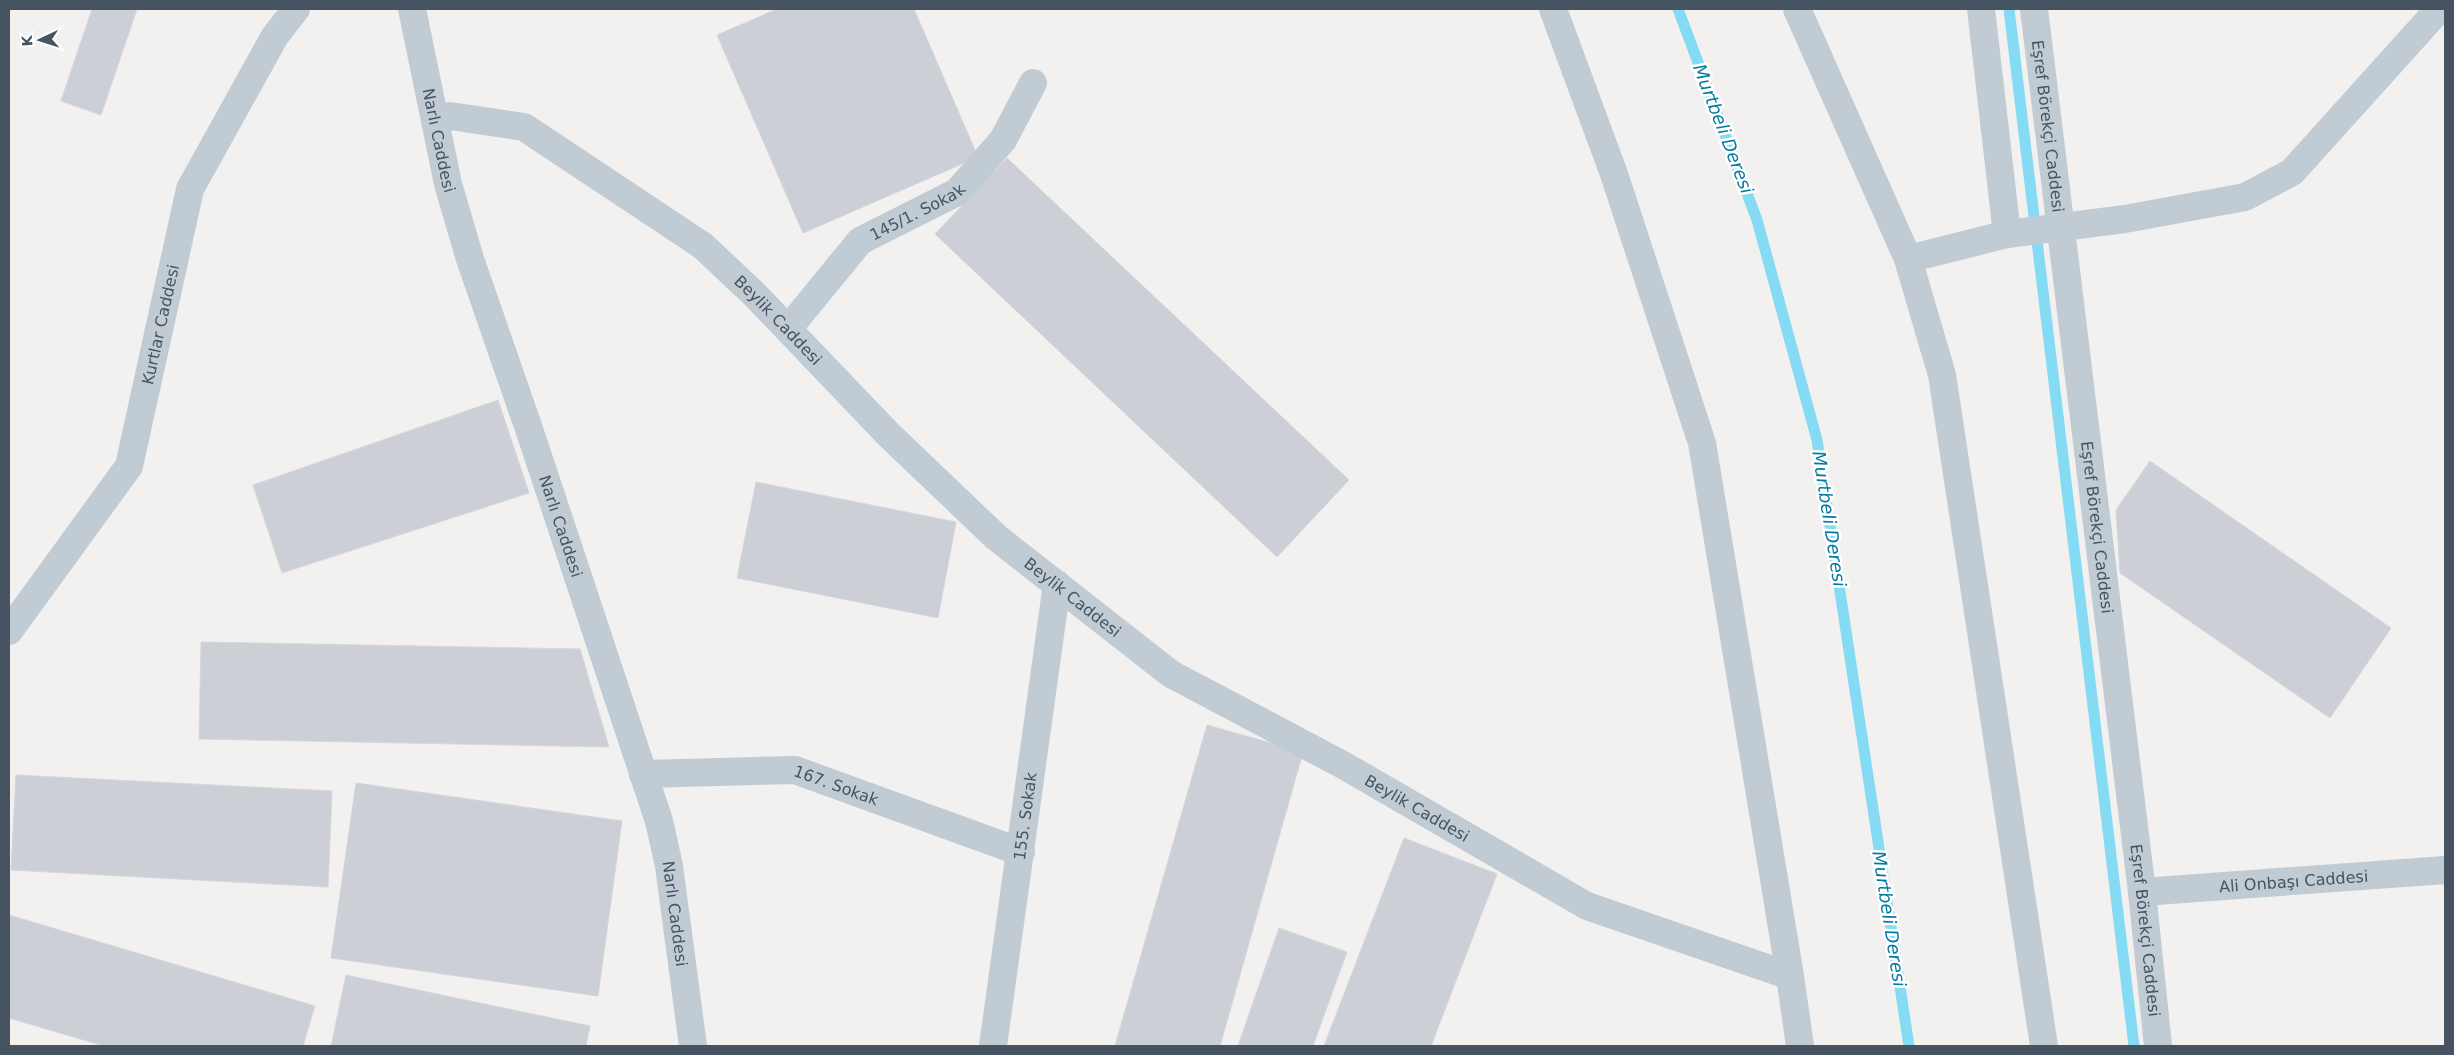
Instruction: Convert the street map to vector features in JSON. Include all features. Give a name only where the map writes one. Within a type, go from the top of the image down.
[{"type":"street","name":"Kurtlar Caddesi","points":[[9,631],[129,466],[190,189],[275,36],[296,9]]},
{"type":"street","name":"Narlı Caddesi","points":[[412,9],[448,184],[470,258],[529,429],[659,821],[669,866],[692,1046]]},
{"type":"street","points":[[1553,9],[1614,174],[1702,443],[1800,1046]]},
{"type":"street","points":[[1797,9],[1908,259],[1942,375],[2044,1046]]},
{"type":"street","points":[[1981,9],[2012,234]]},
{"type":"street","name":"Eşref Börekçi Caddesi","points":[[2034,9],[2058,227],[2142,892],[2158,1046]]},
{"type":"street","points":[[1908,259],[2012,234],[2125,219],[2245,197],[2292,172],[2439,9]]},
{"type":"street","name":"145/1. Sokak","points":[[788,329],[860,241],[957,192],[1003,140],[1034,83]]},
{"type":"street","name":"Beylik Caddesi","points":[[436,123],[450,116],[524,127],[703,246],[788,329],[889,435],[996,537],[1172,674],[1343,765],[1587,906],[1790,976]]},
{"type":"street","name":"155. Sokak","points":[[993,1046],[1057,584]]},
{"type":"street","name":"167. Sokak","points":[[643,774],[795,770],[1021,852]]},
{"type":"street","name":"Ali Onbaşı Caddesi","points":[[2142,892],[2445,870]]},
{"type":"building","points":[[92,9],[137,9],[101,115],[61,101]]},
{"type":"building","points":[[777,9],[914,9],[978,157],[803,233],[717,35]]},
{"type":"building","points":[[1007,158],[1349,480],[1277,557],[935,234]]},
{"type":"building","points":[[498,400],[529,493],[282,573],[253,485]]},
{"type":"building","points":[[2150,461],[2391,628],[2330,718],[2120,573],[2116,510]]},
{"type":"building","points":[[756,482],[956,522],[938,618],[737,578]]},
{"type":"building","points":[[201,642],[580,649],[609,747],[199,739]]},
{"type":"building","points":[[1207,725],[1303,752],[1220,1046],[1115,1046]]},
{"type":"building","points":[[16,775],[332,791],[328,887],[11,870]]},
{"type":"building","points":[[356,783],[622,821],[598,996],[331,958]]},
{"type":"building","points":[[1404,838],[1497,874],[1431,1046],[1324,1046]]},
{"type":"building","points":[[9,915],[315,1006],[303,1046],[104,1046],[9,1018]]},
{"type":"building","points":[[1279,928],[1347,952],[1313,1046],[1238,1046]]},
{"type":"building","points":[[346,975],[590,1026],[586,1046],[331,1046]]},
{"type":"waterway","name":"Murtbeli Deresi","points":[[1678,9],[1757,220],[1817,440],[1909,1046]]},
{"type":"waterway","points":[[2009,9],[2134,1046]]}]
